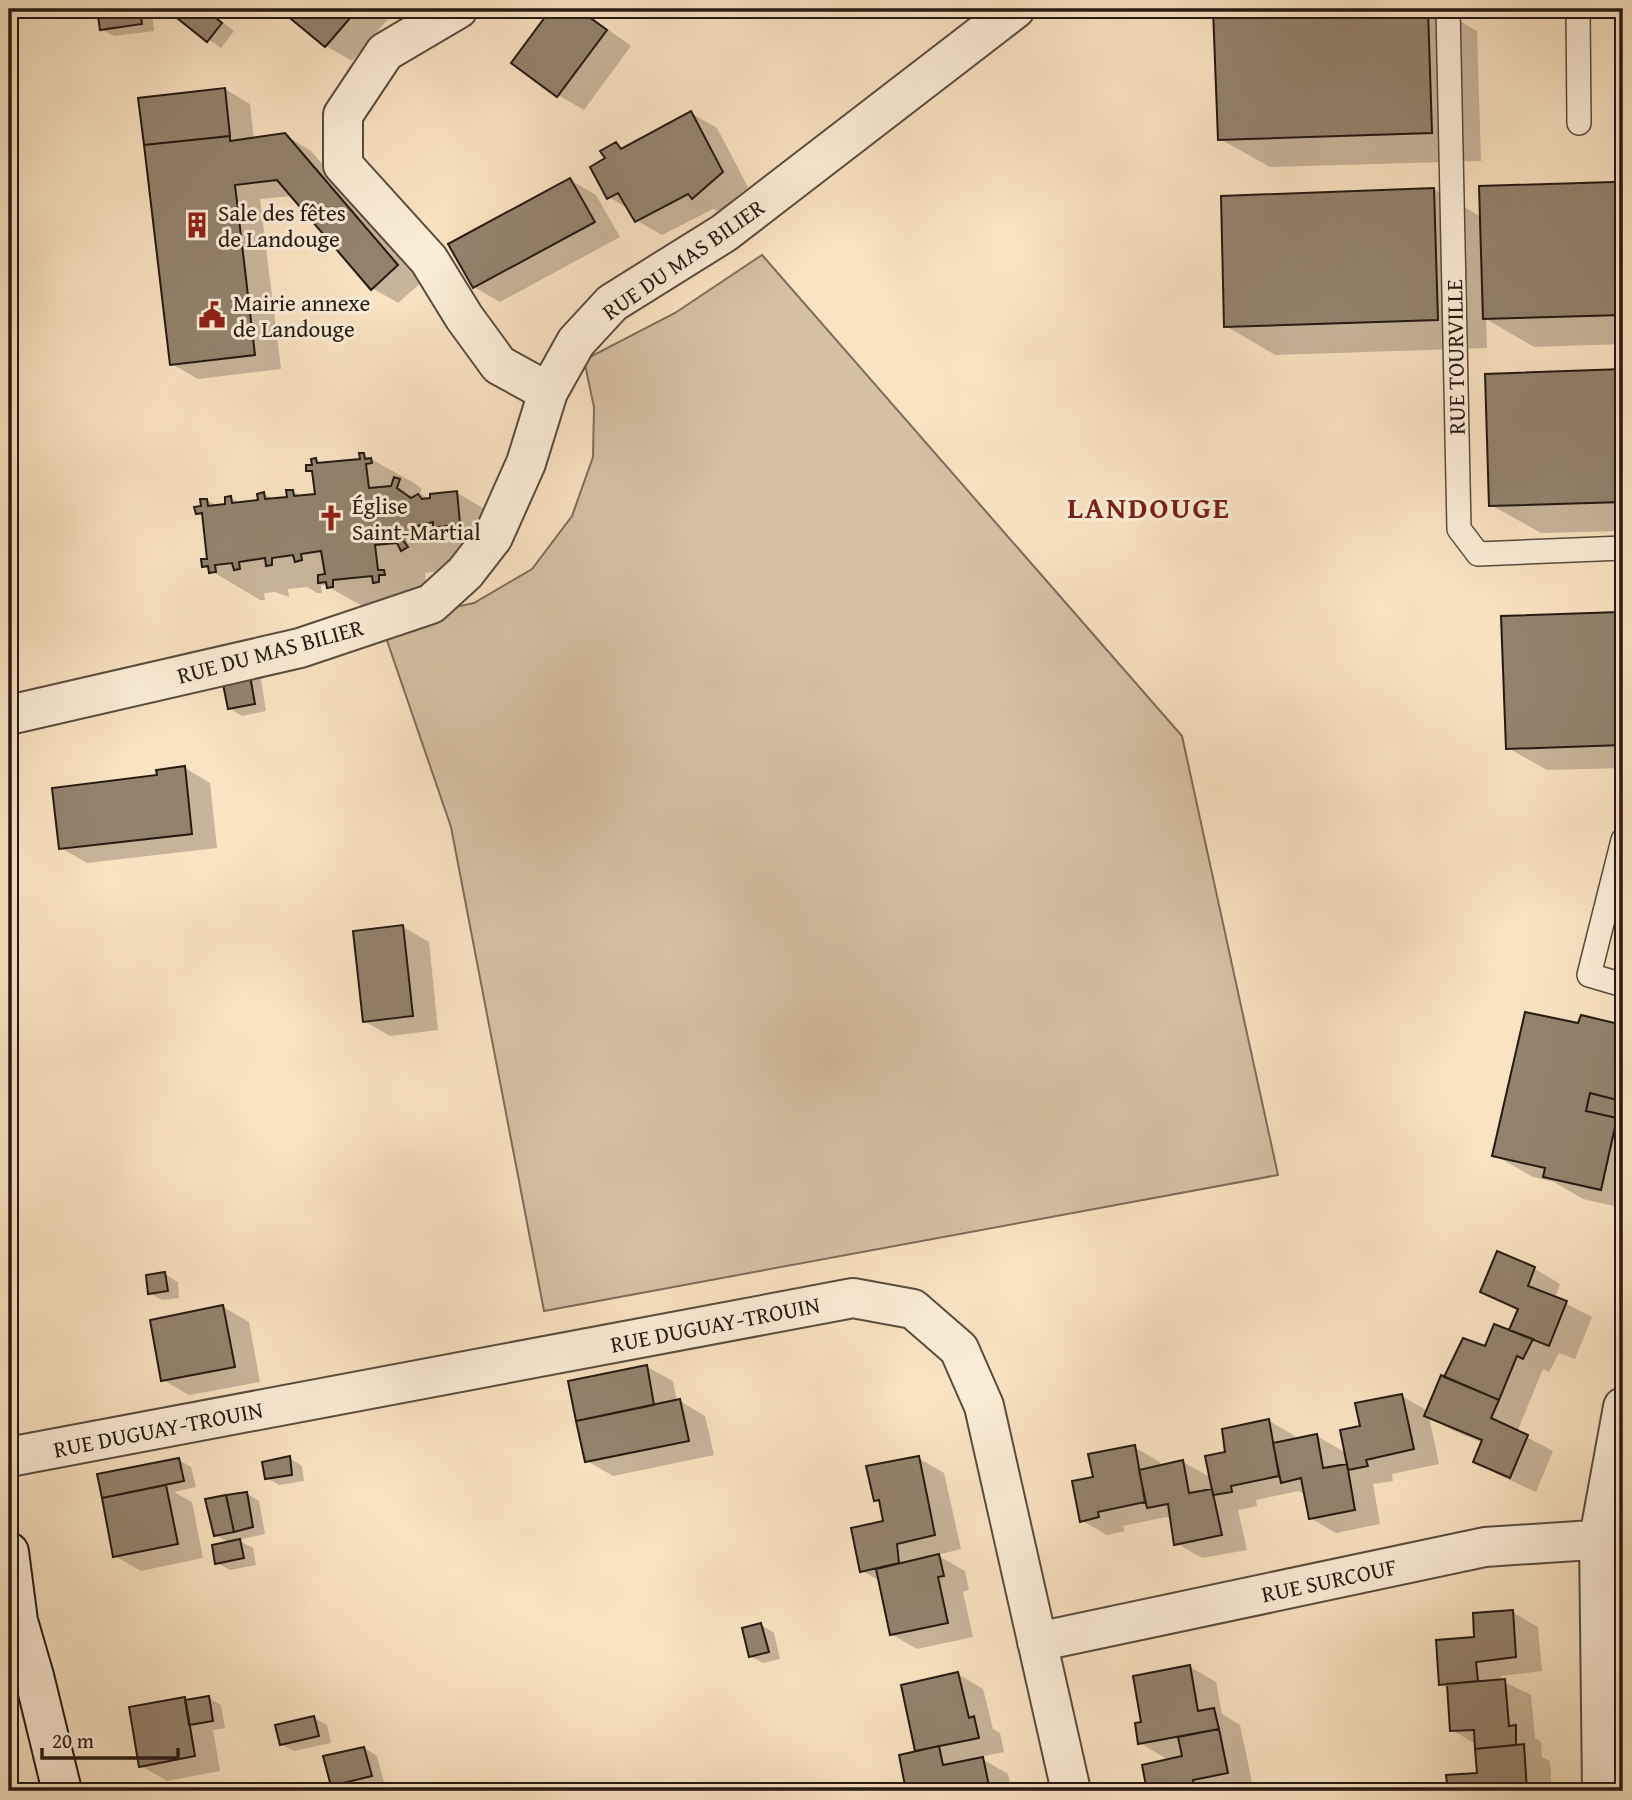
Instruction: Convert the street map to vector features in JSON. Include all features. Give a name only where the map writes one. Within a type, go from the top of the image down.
[{"type":"street","points":[[458,9],[386,52],[343,115],[342,164],[429,260],[464,317],[499,365],[548,392]]},
{"type":"street","name":"RUE DU MAS BILIER","points":[[9,715],[300,648],[431,604],[466,573],[493,537],[526,463],[548,392],[576,342],[611,303],[724,233],[1015,9]]},
{"type":"street","name":"RUE DUGUAY-TROUIN","points":[[9,1457],[853,1298],[913,1309],[958,1349],[984,1406],[1071,1791]]},
{"type":"street","points":[[1602,1791],[1611,1538],[1623,1407]]},
{"type":"street","name":"RUE SURCOUF","points":[[1037,1642],[1485,1547],[1611,1538]]},
{"type":"street","points":[[9,1552],[18,1621],[62,1791]]},
{"type":"lane","name":"RUE TOURVILLE","points":[[1448,9],[1459,529],[1478,554],[1623,548]]},
{"type":"lane","points":[[1578,9],[1579,123]]},
{"type":"lane","points":[[1623,840],[1589,975],[1623,985]]},
{"type":"shaded area","points":[[762,255],[1182,736],[1278,1175],[544,1311],[451,827],[381,623],[474,603],[532,569],[572,516],[593,457],[594,407],[584,360],[675,313]]},
{"type":"building","points":[[97,9],[140,9],[142,24],[100,30]]},
{"type":"building","points":[[184,9],[205,9],[222,23],[207,42],[177,18]]},
{"type":"building","points":[[279,9],[358,9],[325,47]]},
{"type":"building","points":[[551,9],[578,9],[607,30],[557,97],[511,63]]},
{"type":"building","points":[[1213,9],[1428,9],[1432,133],[1218,140]]},
{"type":"building","points":[[225,88],[230,136],[144,145],[138,98]]},
{"type":"building","points":[[691,111],[723,172],[692,199],[688,194],[635,222],[618,193],[607,199],[590,167],[605,158],[600,151],[616,142],[621,149]]},
{"type":"building","name":"Sale des fêtes de Landouge","points":[[285,133],[398,265],[371,290],[277,180],[235,185],[255,355],[170,365],[144,145],[230,136],[230,141]]},
{"type":"building","points":[[570,178],[595,222],[473,288],[448,244]]},
{"type":"building","points":[[1623,182],[1623,315],[1483,319],[1479,186]]},
{"type":"building","points":[[1434,188],[1438,320],[1224,327],[1221,196]]},
{"type":"building","points":[[1623,369],[1623,502],[1489,506],[1485,374]]},
{"type":"building","name":"Église Saint-Martial","points":[[359,453],[364,453],[365,459],[371,458],[372,463],[366,464],[369,488],[391,486],[394,477],[400,479],[397,488],[411,498],[418,494],[422,499],[430,498],[430,494],[457,491],[460,524],[433,528],[433,522],[414,527],[403,540],[408,547],[401,551],[397,543],[375,545],[378,570],[384,570],[385,575],[379,575],[379,582],[373,583],[372,576],[333,580],[333,587],[327,588],[326,582],[318,583],[318,575],[325,574],[321,551],[301,554],[302,560],[295,562],[293,555],[272,558],[272,565],[266,566],[265,558],[239,562],[240,569],[234,570],[232,563],[215,565],[216,572],[209,573],[208,566],[202,567],[201,559],[207,559],[202,513],[196,514],[194,507],[201,506],[200,499],[207,499],[208,506],[225,504],[225,497],[231,496],[232,503],[258,500],[257,494],[264,492],[265,499],[287,497],[286,490],[293,490],[294,496],[315,494],[312,471],[306,471],[306,465],[312,465],[311,459],[316,458],[317,463],[360,459]]},
{"type":"building","points":[[1623,612],[1623,745],[1506,749],[1501,616]]},
{"type":"building","points":[[248,664],[255,704],[228,709],[220,669]]},
{"type":"building","points":[[185,766],[192,834],[59,849],[52,788],[157,775],[156,770]]},
{"type":"building","points":[[403,925],[413,1016],[363,1022],[353,931]]},
{"type":"building","points":[[1525,1012],[1578,1023],[1581,1015],[1623,1025],[1621,1101],[1590,1093],[1586,1111],[1617,1118],[1601,1190],[1543,1177],[1545,1168],[1492,1156]]},
{"type":"building","points":[[1590,1093],[1621,1101],[1617,1118],[1586,1111]]},
{"type":"building","points":[[1497,1251],[1535,1267],[1528,1286],[1567,1301],[1549,1346],[1509,1330],[1518,1309],[1480,1292]]},
{"type":"building","points":[[165,1272],[168,1291],[148,1294],[146,1275]]},
{"type":"building","points":[[223,1305],[235,1367],[161,1381],[150,1320]]},
{"type":"building","points":[[1494,1324],[1533,1339],[1523,1359],[1517,1356],[1499,1400],[1444,1377],[1463,1338],[1485,1346]]},
{"type":"building","points":[[647,1365],[654,1405],[576,1421],[568,1381]]},
{"type":"building","points":[[1441,1375],[1499,1400],[1491,1418],[1528,1435],[1510,1478],[1473,1462],[1482,1440],[1424,1416]]},
{"type":"building","points":[[1402,1394],[1414,1449],[1366,1460],[1368,1466],[1348,1470],[1340,1430],[1360,1426],[1355,1403]]},
{"type":"building","points":[[680,1399],[689,1441],[585,1462],[576,1421]]},
{"type":"building","points":[[1269,1419],[1279,1476],[1231,1486],[1232,1492],[1213,1495],[1205,1456],[1225,1452],[1222,1429]]},
{"type":"building","points":[[1317,1434],[1323,1468],[1347,1464],[1355,1510],[1309,1519],[1301,1478],[1281,1483],[1273,1443]]},
{"type":"building","points":[[1135,1445],[1145,1502],[1098,1512],[1099,1517],[1080,1522],[1072,1481],[1093,1477],[1088,1454]]},
{"type":"building","points":[[290,1456],[292,1475],[265,1479],[262,1462]]},
{"type":"building","points":[[919,1456],[935,1535],[897,1544],[899,1563],[860,1572],[851,1528],[883,1521],[879,1500],[874,1501],[866,1466]]},
{"type":"building","points":[[179,1458],[184,1481],[102,1498],[97,1474]]},
{"type":"building","points":[[1183,1460],[1189,1493],[1212,1489],[1222,1535],[1174,1545],[1168,1504],[1147,1508],[1139,1470]]},
{"type":"building","points":[[166,1485],[178,1544],[113,1557],[102,1498]]},
{"type":"building","points":[[247,1492],[253,1527],[234,1532],[226,1495]]},
{"type":"building","points":[[226,1495],[234,1532],[214,1536],[205,1499]]},
{"type":"building","points":[[240,1539],[244,1558],[215,1564],[212,1545]]},
{"type":"building","points":[[939,1554],[944,1576],[938,1577],[948,1623],[890,1635],[876,1569]]},
{"type":"building","points":[[1513,1610],[1516,1657],[1476,1662],[1478,1681],[1439,1685],[1436,1640],[1474,1637],[1473,1613]]},
{"type":"building","points":[[761,1623],[769,1652],[749,1657],[742,1628]]},
{"type":"building","points":[[1190,1665],[1198,1711],[1214,1708],[1219,1729],[1138,1744],[1135,1723],[1141,1722],[1133,1676]]},
{"type":"building","points":[[958,1672],[969,1718],[974,1716],[979,1738],[915,1751],[901,1685]]},
{"type":"building","points":[[1505,1679],[1509,1726],[1516,1725],[1516,1745],[1475,1749],[1474,1730],[1450,1731],[1447,1684]]},
{"type":"building","points":[[209,1696],[213,1721],[189,1725],[185,1700]]},
{"type":"building","points":[[185,1697],[195,1756],[139,1767],[129,1707]]},
{"type":"building","points":[[314,1716],[319,1736],[280,1745],[275,1725]]},
{"type":"building","points":[[1219,1729],[1228,1773],[1193,1780],[1195,1791],[1147,1791],[1142,1765],[1182,1756],[1178,1737]]},
{"type":"building","points":[[1524,1744],[1527,1791],[1448,1791],[1446,1775],[1477,1773],[1475,1749]]},
{"type":"building","points":[[939,1746],[943,1765],[983,1757],[990,1791],[906,1791],[899,1755]]},
{"type":"building","points":[[364,1747],[372,1776],[331,1786],[323,1756]]},
{"type":"place","name":"Sale des fêtes de Landouge","points":[[197,225]]},
{"type":"place","name":"Mairie annexe de Landouge","points":[[212,315]]},
{"type":"place","name":"Église Saint-Martial","points":[[331,518]]},
{"type":"district","name":"LANDOUGE","points":[[1149,507]]}]
